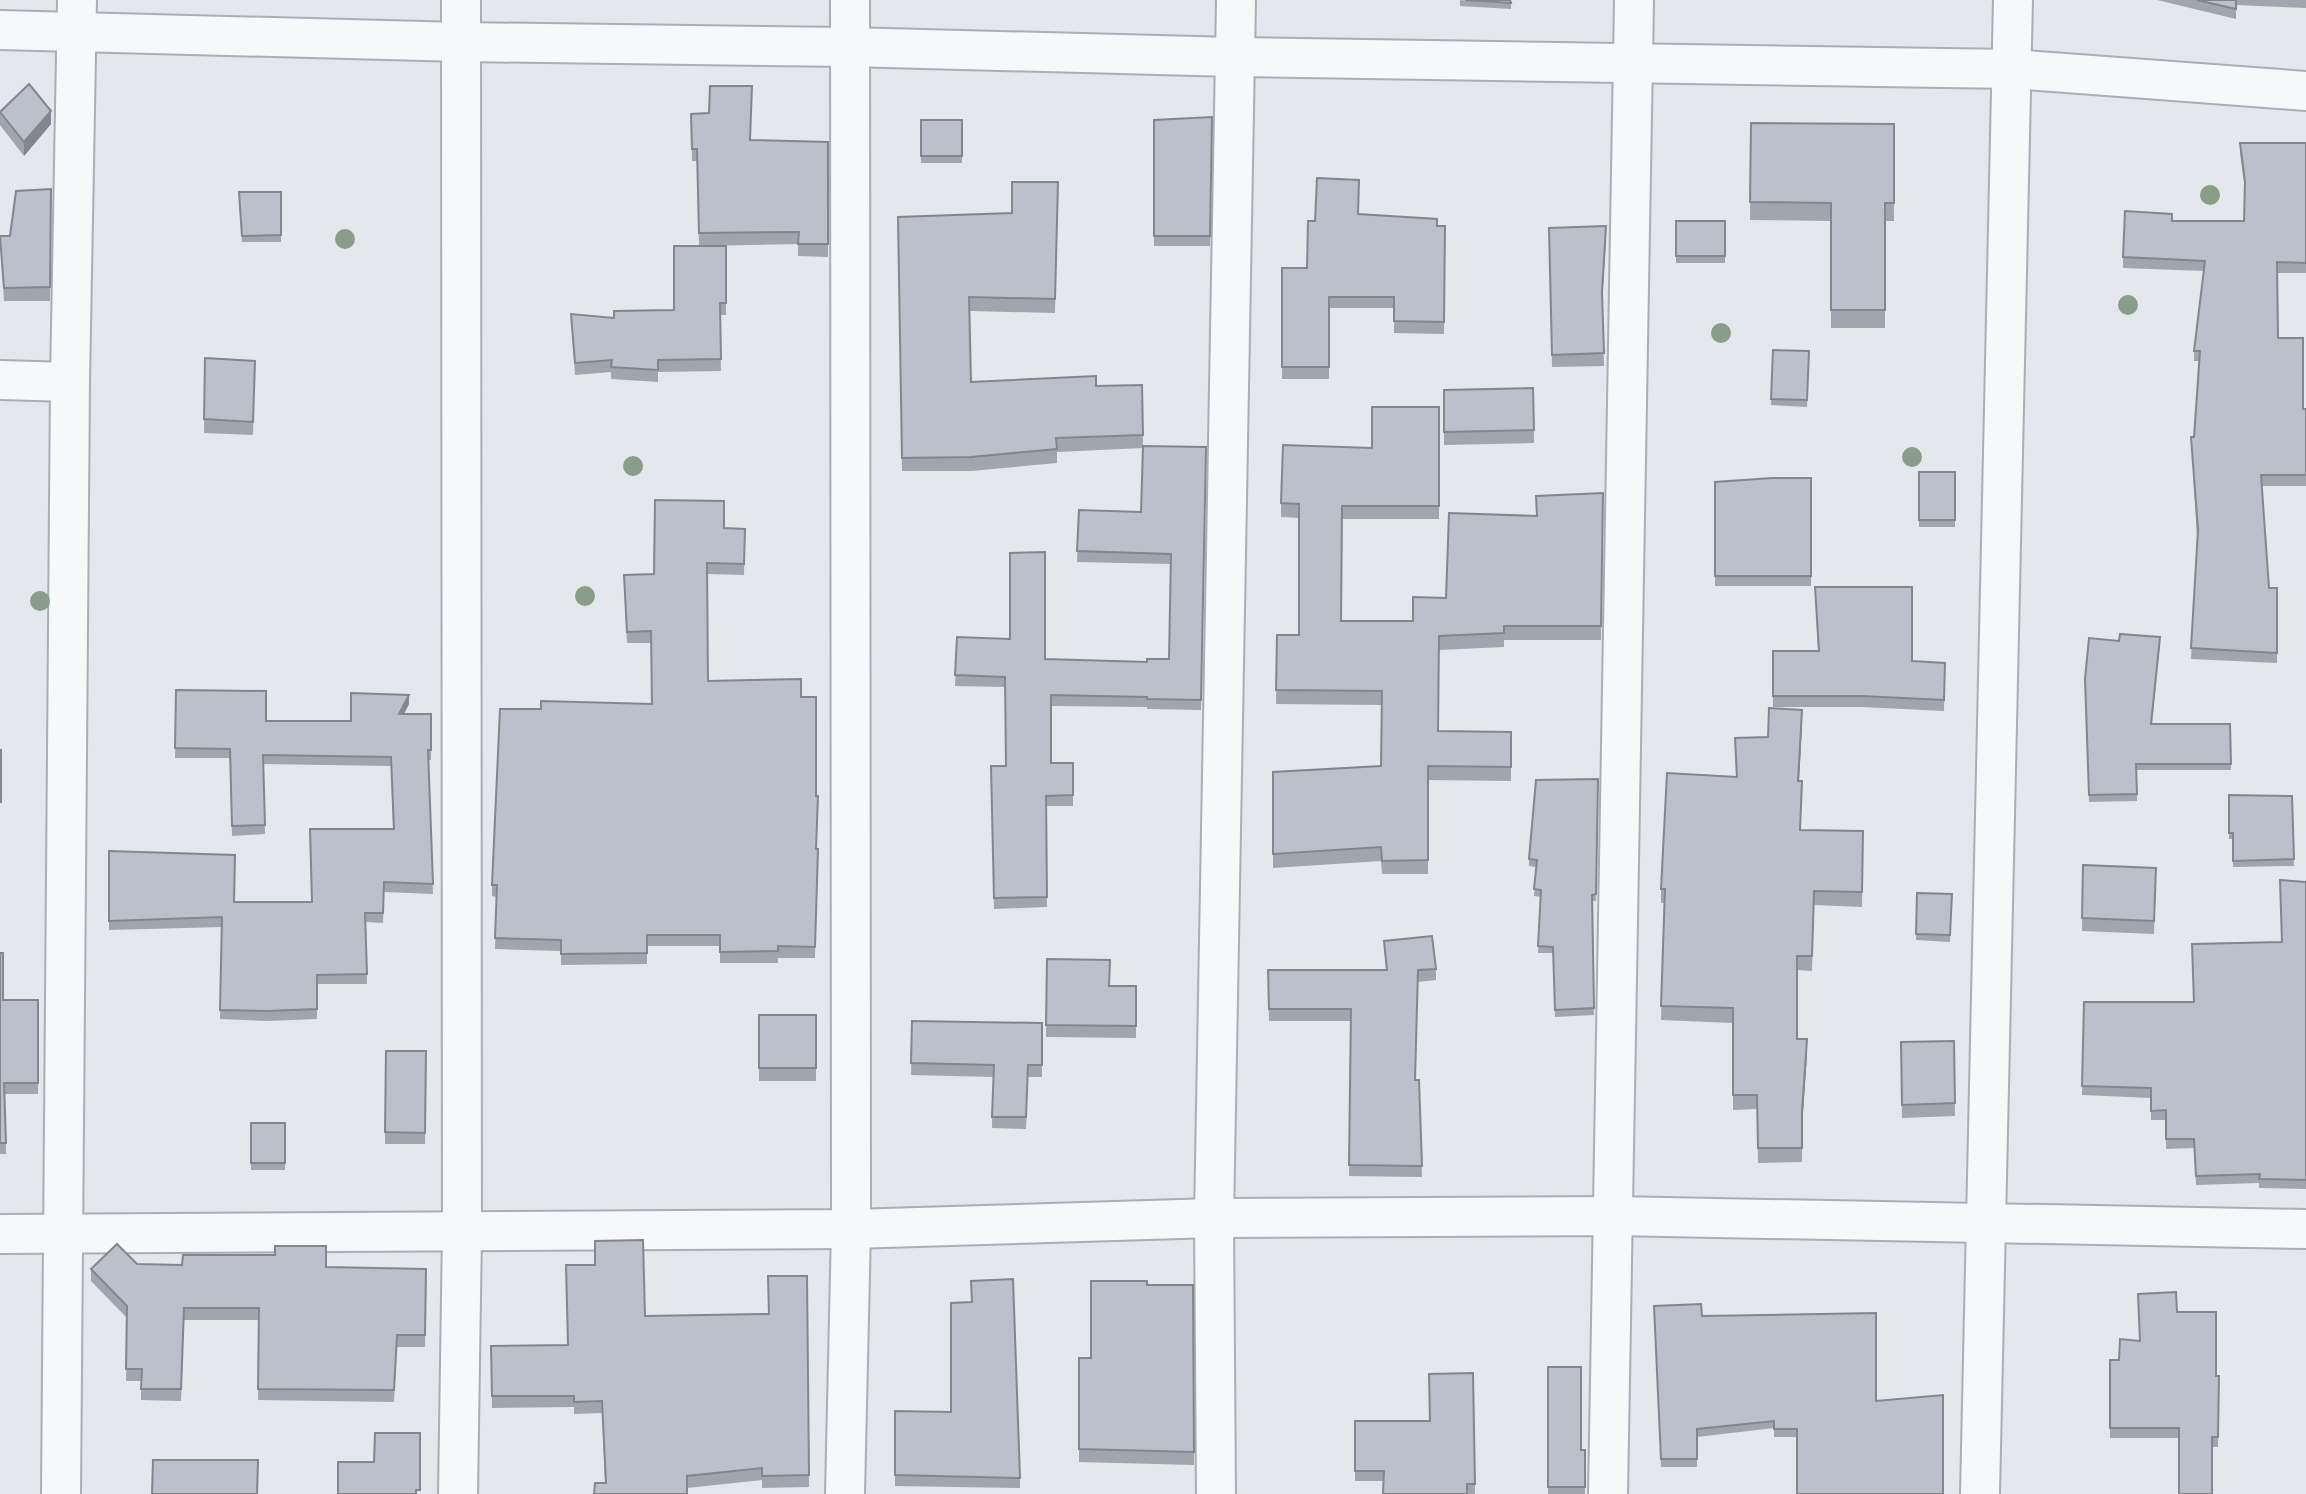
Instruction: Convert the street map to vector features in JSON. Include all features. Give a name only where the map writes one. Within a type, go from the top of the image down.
[{"type":"street","points":[[458,1494],[462,1232],[461,0]]},
{"type":"street","points":[[845,1494],[851,1229],[850,0]]},
{"type":"street","points":[[1216,1494],[1214,1218],[1236,0]]},
{"type":"street","points":[[1608,1494],[1634,0]]},
{"type":"street","points":[[1979,1494],[2013,0]]},
{"type":"street","points":[[61,1494],[61,1234],[76,16]]},
{"type":"street","points":[[0,30],[76,16],[461,42],[2012,69],[2306,92]]},
{"type":"street","points":[[0,380],[70,382]]},
{"type":"street","points":[[0,1234],[851,1229],[1214,1218],[1612,1216],[2306,1229]]},
{"type":"building","points":[[1465,0],[1510,0],[1511,3]]},
{"type":"building","points":[[2197,0],[2236,0],[2236,9]]},
{"type":"building","points":[[29,84],[51,111],[24,142],[0,112]]},
{"type":"building","points":[[710,86],[752,86],[750,140],[828,142],[828,244],[798,244],[799,232],[699,233],[697,149],[692,149],[691,114],[709,113]]},
{"type":"building","points":[[1212,117],[1210,236],[1154,236],[1154,120]]},
{"type":"building","points":[[921,120],[962,120],[962,156],[921,156]]},
{"type":"building","points":[[1751,123],[1894,124],[1894,203],[1885,203],[1885,310],[1831,310],[1831,203],[1750,202]]},
{"type":"building","points":[[2240,143],[2306,143],[2306,263],[2277,262],[2278,338],[2303,338],[2306,475],[2261,475],[2269,588],[2277,588],[2277,653],[2191,648],[2198,530],[2191,437],[2194,437],[2200,351],[2194,351],[2205,261],[2123,257],[2125,211],[2172,214],[2172,221],[2244,221],[2245,181]]},
{"type":"building","points":[[1317,178],[1359,180],[1358,214],[1437,219],[1437,226],[1445,226],[1444,322],[1394,321],[1394,297],[1329,297],[1329,367],[1282,367],[1282,268],[1307,268],[1308,221],[1315,221]]},
{"type":"building","points":[[1012,182],[1058,182],[1055,299],[969,297],[971,382],[1096,376],[1096,386],[1142,385],[1143,435],[1056,438],[1057,449],[971,457],[902,458],[898,217],[1012,213]]},
{"type":"building","points":[[51,189],[50,287],[4,288],[0,236],[10,236],[16,191]]},
{"type":"building","points":[[239,192],[281,192],[281,235],[242,236]]},
{"type":"building","points":[[1676,221],[1725,221],[1725,256],[1676,256]]},
{"type":"building","points":[[1606,226],[1602,292],[1604,353],[1552,355],[1549,228]]},
{"type":"building","points":[[674,246],[726,246],[726,303],[720,303],[721,359],[658,360],[658,370],[611,367],[612,360],[575,363],[571,314],[614,318],[614,311],[674,310]]},
{"type":"building","points":[[1773,350],[1809,351],[1807,400],[1771,399]]},
{"type":"building","points":[[205,358],[255,361],[253,422],[204,419]]},
{"type":"building","points":[[1533,388],[1534,430],[1444,432],[1444,390]]},
{"type":"building","points":[[1372,407],[1439,407],[1439,506],[1342,506],[1341,621],[1413,621],[1413,597],[1446,598],[1449,513],[1537,516],[1536,496],[1603,493],[1601,626],[1504,626],[1504,633],[1439,636],[1438,731],[1511,732],[1511,767],[1428,766],[1428,860],[1382,861],[1381,847],[1273,854],[1273,772],[1381,766],[1382,691],[1276,690],[1277,635],[1299,635],[1299,504],[1281,503],[1283,445],[1372,448]]},
{"type":"building","points":[[1143,446],[1206,447],[1201,700],[1051,695],[1051,763],[1073,763],[1073,795],[1046,796],[1047,897],[994,898],[991,766],[1006,766],[1005,677],[955,675],[957,637],[1010,639],[1010,553],[1045,552],[1045,659],[1147,662],[1147,659],[1169,659],[1171,554],[1077,551],[1079,510],[1141,512]]},
{"type":"building","points":[[1919,472],[1955,472],[1955,520],[1919,520]]},
{"type":"building","points":[[1811,478],[1811,576],[1715,576],[1715,482]]},
{"type":"building","points":[[655,500],[724,501],[724,528],[745,529],[744,564],[707,563],[708,681],[801,679],[801,697],[816,697],[818,849],[815,947],[778,946],[778,951],[720,952],[720,935],[647,935],[647,953],[561,954],[561,940],[495,938],[497,885],[492,885],[500,709],[541,709],[541,701],[652,704],[651,631],[627,632],[624,575],[654,574]]},
{"type":"building","points":[[1815,587],[1912,587],[1912,661],[1945,663],[1944,700],[1773,696],[1773,651],[1819,651]]},
{"type":"building","points":[[2120,634],[2160,637],[2151,724],[2230,724],[2231,764],[2136,764],[2137,794],[2089,795],[2085,679],[2089,638],[2119,641]]},
{"type":"building","points":[[176,690],[266,691],[266,721],[351,721],[351,693],[409,695],[399,714],[431,714],[431,750],[428,750],[433,884],[384,882],[383,913],[365,913],[367,974],[317,975],[317,1009],[220,1010],[222,917],[109,921],[109,851],[235,855],[234,902],[312,902],[310,829],[394,829],[391,757],[263,755],[265,825],[232,826],[230,749],[175,748]]},
{"type":"building","points":[[1769,708],[1802,710],[1798,781],[1802,781],[1800,830],[1863,831],[1862,892],[1814,891],[1812,956],[1797,956],[1797,1039],[1807,1039],[1802,1148],[1758,1148],[1757,1095],[1733,1095],[1733,1008],[1661,1006],[1665,889],[1661,889],[1667,773],[1737,777],[1735,738],[1768,737]]},
{"type":"building","points":[[1,750],[1,802],[0,802]]},
{"type":"building","points":[[1598,779],[1596,894],[1592,895],[1594,1008],[1555,1010],[1553,947],[1538,946],[1541,890],[1534,889],[1537,860],[1529,859],[1536,780]]},
{"type":"building","points":[[2229,795],[2292,796],[2294,859],[2233,861],[2233,833],[2229,833]]},
{"type":"building","points":[[2083,865],[2156,868],[2154,921],[2082,918]]},
{"type":"building","points":[[2280,880],[2306,882],[2306,1180],[2259,1179],[2260,1174],[2196,1176],[2194,1139],[2166,1139],[2166,1110],[2151,1111],[2151,1088],[2082,1086],[2084,1002],[2194,1002],[2192,944],[2282,942]]},
{"type":"building","points":[[1917,893],[1952,894],[1950,935],[1916,934]]},
{"type":"building","points":[[1432,936],[1436,969],[1418,970],[1415,1080],[1419,1080],[1422,1166],[1349,1165],[1351,1009],[1269,1009],[1268,970],[1387,970],[1384,941]]},
{"type":"building","points":[[0,953],[3,953],[3,1000],[38,1000],[38,1083],[4,1083],[6,1143],[0,1143]]},
{"type":"building","points":[[1047,959],[1110,960],[1109,986],[1136,986],[1136,1026],[1046,1025]]},
{"type":"building","points":[[759,1015],[816,1015],[816,1068],[759,1068]]},
{"type":"building","points":[[912,1021],[1042,1023],[1042,1065],[1028,1065],[1026,1117],[992,1117],[994,1065],[911,1063]]},
{"type":"building","points":[[1954,1041],[1955,1103],[1902,1105],[1901,1042]]},
{"type":"building","points":[[386,1051],[426,1051],[425,1133],[385,1132]]},
{"type":"building","points":[[251,1123],[285,1123],[285,1163],[251,1163]]},
{"type":"building","points":[[643,1240],[645,1316],[769,1314],[768,1276],[807,1276],[809,1475],[762,1476],[762,1468],[687,1476],[687,1494],[594,1494],[595,1483],[606,1483],[602,1401],[574,1402],[574,1396],[492,1396],[491,1346],[568,1345],[566,1265],[595,1265],[595,1241]]},
{"type":"building","points":[[117,1244],[137,1264],[182,1265],[183,1255],[275,1255],[275,1246],[326,1246],[326,1267],[426,1269],[425,1335],[397,1335],[394,1390],[258,1389],[259,1308],[184,1308],[181,1389],[141,1389],[142,1369],[126,1369],[127,1306],[91,1269]]},
{"type":"building","points":[[1013,1279],[1020,1478],[895,1475],[895,1411],[951,1412],[951,1303],[972,1302],[971,1281]]},
{"type":"building","points":[[1091,1281],[1147,1281],[1147,1285],[1193,1285],[1194,1452],[1079,1449],[1079,1358],[1091,1358]]},
{"type":"building","points":[[2176,1292],[2177,1312],[2216,1312],[2218,1437],[2212,1437],[2212,1494],[2179,1494],[2179,1428],[2110,1428],[2110,1360],[2119,1360],[2120,1339],[2140,1341],[2138,1294]]},
{"type":"building","points":[[1701,1304],[1702,1316],[1876,1313],[1876,1401],[1943,1395],[1943,1494],[1797,1494],[1797,1429],[1774,1429],[1774,1421],[1697,1429],[1697,1459],[1661,1459],[1654,1306]]},
{"type":"building","points":[[1548,1367],[1581,1367],[1581,1450],[1585,1450],[1585,1487],[1548,1487]]},
{"type":"building","points":[[1473,1373],[1475,1484],[1467,1484],[1467,1494],[1383,1494],[1384,1471],[1355,1471],[1355,1421],[1430,1421],[1429,1374]]},
{"type":"building","points":[[375,1433],[420,1433],[420,1490],[416,1490],[416,1494],[338,1494],[338,1462],[374,1462]]},
{"type":"building","points":[[153,1460],[258,1460],[257,1494],[152,1494]]}]
